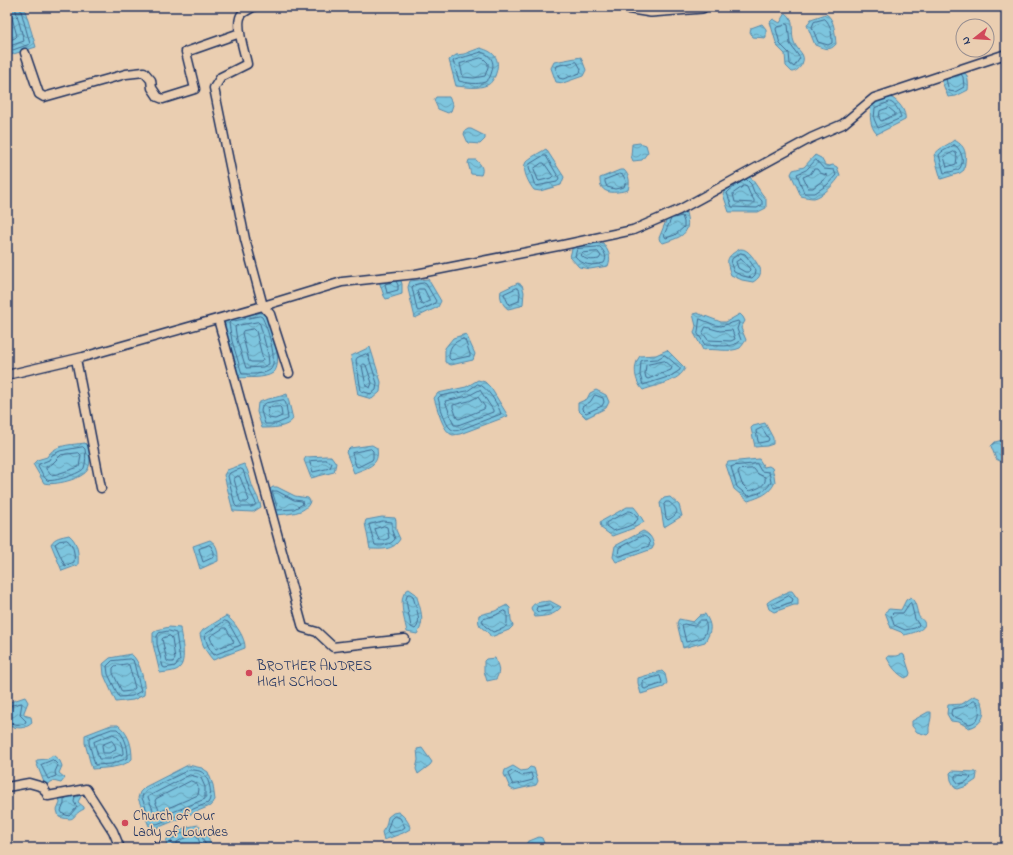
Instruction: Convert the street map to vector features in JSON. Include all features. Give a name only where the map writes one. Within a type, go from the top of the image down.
[{"type":"main road","points":[[626,7],[651,9],[702,7]]},
{"type":"street","points":[[254,7],[242,14],[239,20],[240,33],[247,64],[220,77],[214,88],[245,239],[263,306],[270,314],[289,373]]},
{"type":"street","points":[[25,53],[39,94],[44,97],[126,74],[144,72],[151,80],[152,88],[158,97],[163,99],[195,89],[186,52],[240,33]]},
{"type":"street","points":[[7,375],[76,359],[342,282],[416,274],[633,230],[679,210],[811,138],[843,124],[874,98],[1006,54]]},
{"type":"street","points":[[218,319],[303,628],[317,632],[333,647],[405,639]]},
{"type":"street","points":[[76,359],[101,488]]},
{"type":"street","points":[[7,787],[29,783],[43,787],[48,796],[86,789],[113,831],[120,848]]},
{"type":"water","points":[[7,7],[24,7],[36,47],[7,56]]},
{"type":"water","points":[[786,13],[791,19],[795,45],[803,58],[800,67],[792,72],[786,66],[785,54],[777,46],[770,22],[773,19],[780,23]]},
{"type":"water","points":[[826,14],[833,23],[835,32],[836,44],[829,49],[815,45],[807,25],[811,19]]},
{"type":"water","points":[[762,24],[766,29],[766,38],[753,37],[750,32],[751,28]]},
{"type":"water","points":[[480,48],[490,52],[496,58],[497,70],[493,80],[491,83],[480,87],[456,86],[449,60],[456,55],[464,54]]},
{"type":"water","points":[[581,57],[586,70],[583,76],[563,83],[556,82],[551,68],[554,62]]},
{"type":"water","points":[[962,68],[968,79],[968,90],[956,96],[948,97],[941,79]]},
{"type":"water","points":[[436,97],[449,97],[453,105],[451,111],[448,113],[438,109],[434,100]]},
{"type":"water","points":[[890,97],[896,101],[905,113],[905,120],[877,134],[871,124],[871,104]]},
{"type":"water","points":[[468,129],[485,136],[485,139],[480,144],[468,143],[464,134]]},
{"type":"water","points":[[954,140],[962,146],[965,152],[964,170],[960,173],[941,179],[934,155]]},
{"type":"water","points":[[640,143],[646,145],[648,152],[642,160],[633,161],[631,156],[632,144]]},
{"type":"water","points":[[546,149],[564,177],[561,185],[540,191],[534,190],[526,176],[524,168],[526,162]]},
{"type":"water","points":[[815,155],[821,158],[825,165],[833,165],[837,167],[840,175],[829,189],[821,195],[814,198],[801,196],[791,174],[793,170],[804,167]]},
{"type":"water","points":[[469,160],[476,160],[479,163],[482,167],[481,175],[471,174],[468,163]]},
{"type":"water","points":[[620,170],[624,170],[628,177],[628,190],[609,192],[602,188],[600,178]]},
{"type":"water","points":[[749,176],[766,199],[766,208],[758,212],[729,212],[723,194],[727,187]]},
{"type":"water","points":[[685,209],[688,223],[685,232],[671,241],[663,243],[660,241],[659,238],[668,216]]},
{"type":"water","points":[[603,243],[608,251],[608,266],[590,269],[579,267],[570,257],[573,245]]},
{"type":"water","points":[[740,249],[743,249],[749,253],[760,268],[759,276],[753,282],[742,280],[731,275],[728,266],[729,257]]},
{"type":"water","points":[[400,278],[402,284],[402,294],[386,299],[379,281]]},
{"type":"water","points":[[428,279],[441,301],[438,307],[415,318],[408,287],[410,281]]},
{"type":"water","points":[[518,283],[522,285],[524,292],[523,304],[521,306],[508,309],[502,301],[501,291]]},
{"type":"water","points":[[264,311],[270,324],[275,343],[278,361],[276,368],[273,373],[269,375],[239,378],[225,331],[225,318],[247,316]]},
{"type":"water","points":[[697,313],[721,322],[726,322],[740,314],[745,321],[741,328],[746,340],[740,348],[736,349],[703,350],[694,333],[696,326],[693,314]]},
{"type":"water","points":[[466,334],[475,354],[473,360],[451,365],[445,362],[445,348],[453,338]]},
{"type":"water","points":[[370,347],[381,382],[380,392],[372,399],[358,395],[351,356]]},
{"type":"water","points":[[667,350],[685,368],[682,373],[673,380],[643,390],[636,378],[635,369],[640,356],[656,355]]},
{"type":"water","points":[[478,380],[485,382],[491,388],[508,416],[460,434],[453,435],[449,433],[443,425],[434,398],[438,393],[466,387]]},
{"type":"water","points":[[596,390],[606,395],[609,402],[606,408],[586,418],[578,410],[578,403],[587,399],[590,393]]},
{"type":"water","points":[[287,394],[293,419],[283,426],[275,428],[262,428],[257,412],[258,403]]},
{"type":"water","points":[[765,423],[773,438],[773,444],[755,447],[751,428],[753,426]]},
{"type":"water","points":[[1006,439],[1006,464],[996,459],[991,446],[995,442]]},
{"type":"water","points":[[85,443],[89,447],[90,458],[89,467],[85,473],[75,479],[61,483],[44,483],[33,464],[37,460],[47,457],[59,447]]},
{"type":"water","points":[[372,445],[377,448],[377,459],[372,465],[354,473],[346,452],[350,448]]},
{"type":"water","points":[[331,456],[336,463],[334,472],[311,478],[304,460],[306,457]]},
{"type":"water","points":[[759,459],[764,467],[769,466],[772,468],[775,482],[767,492],[748,501],[734,489],[726,465],[728,462]]},
{"type":"water","points":[[244,464],[261,507],[253,512],[233,511],[224,475],[227,470]]},
{"type":"water","points":[[273,487],[277,487],[295,496],[308,498],[310,501],[305,509],[301,511],[290,514],[275,515],[268,493]]},
{"type":"water","points":[[670,497],[679,505],[682,516],[664,527],[660,503],[664,498]]},
{"type":"water","points":[[627,507],[634,507],[644,522],[634,528],[612,536],[601,528],[600,522]]},
{"type":"water","points":[[382,517],[395,518],[396,530],[400,539],[394,546],[391,547],[383,549],[370,549],[365,523],[366,520]]},
{"type":"water","points":[[643,531],[651,538],[654,545],[652,549],[616,562],[613,557],[615,546]]},
{"type":"water","points":[[69,535],[77,548],[78,565],[62,571],[51,544],[56,539]]},
{"type":"water","points":[[210,540],[216,546],[218,561],[200,569],[193,546]]},
{"type":"water","points":[[409,589],[416,594],[422,619],[420,629],[417,634],[407,632],[403,615],[403,596]]},
{"type":"water","points":[[789,591],[792,591],[798,599],[798,605],[774,612],[769,609],[767,603]]},
{"type":"water","points":[[911,597],[915,603],[918,616],[924,622],[924,625],[917,631],[904,635],[901,632],[891,628],[885,612],[889,609],[901,610],[906,600]]},
{"type":"water","points":[[550,601],[561,607],[553,614],[535,617],[531,608],[532,606],[539,602]]},
{"type":"water","points":[[507,605],[510,608],[513,626],[509,630],[491,637],[480,626],[478,620],[479,615],[495,611]]},
{"type":"water","points":[[705,614],[709,621],[710,631],[705,642],[683,648],[677,623],[679,619],[693,622],[700,615]]},
{"type":"water","points":[[226,616],[239,630],[244,640],[245,648],[213,660],[202,642],[200,634],[203,630]]},
{"type":"water","points":[[169,627],[180,628],[183,651],[182,663],[176,670],[160,673],[153,644],[153,633],[157,630]]},
{"type":"water","points":[[131,654],[140,667],[142,673],[144,695],[133,700],[116,702],[104,675],[103,664],[110,658]]},
{"type":"water","points":[[902,654],[904,655],[910,673],[909,676],[905,678],[894,670],[887,658],[888,656],[897,656]]},
{"type":"water","points":[[495,658],[498,668],[498,676],[496,679],[487,681],[484,671],[484,661],[486,659]]},
{"type":"water","points":[[662,671],[665,674],[667,683],[664,687],[641,694],[638,678]]},
{"type":"water","points":[[974,696],[979,698],[982,703],[984,712],[981,720],[969,728],[959,722],[951,721],[947,714],[948,705],[962,704]]},
{"type":"water","points":[[25,697],[28,702],[24,715],[31,717],[32,723],[23,728],[7,726],[9,720],[7,719],[7,703]]},
{"type":"water","points":[[928,712],[931,712],[931,715],[929,733],[927,735],[917,732],[912,726],[912,721]]},
{"type":"water","points":[[111,725],[118,725],[125,732],[130,744],[132,759],[119,766],[92,769],[85,743],[85,735]]},
{"type":"water","points":[[422,748],[432,762],[418,774],[416,769],[418,760],[417,749]]},
{"type":"water","points":[[53,755],[60,761],[62,766],[59,773],[65,778],[61,783],[53,781],[45,785],[36,762],[37,760],[47,759]]},
{"type":"water","points":[[188,765],[202,768],[208,772],[213,785],[215,800],[210,806],[157,828],[149,826],[138,798],[140,792],[145,787]]},
{"type":"water","points":[[513,766],[521,771],[527,770],[530,767],[534,768],[538,781],[536,785],[514,790],[510,788],[504,774],[505,770]]},
{"type":"water","points":[[952,771],[976,772],[976,780],[967,786],[958,789],[955,788],[951,780],[950,773]]},
{"type":"water","points":[[79,789],[82,794],[78,802],[84,807],[84,809],[72,819],[59,817],[57,810],[60,803],[59,797]]},
{"type":"water","points":[[398,812],[406,819],[410,829],[384,840],[382,832],[386,826],[388,817],[393,813]]},
{"type":"water","points":[[198,825],[207,835],[211,848],[168,848],[166,841],[168,837],[180,830]]},
{"type":"water","points":[[539,837],[542,838],[546,848],[527,848],[527,842]]},
{"type":"place","name":"BROTHER ANDRES HIGH SCHOOL","points":[[249,673]]},
{"type":"place","name":"Church of Our Lady of Lourdes","points":[[125,823]]}]
